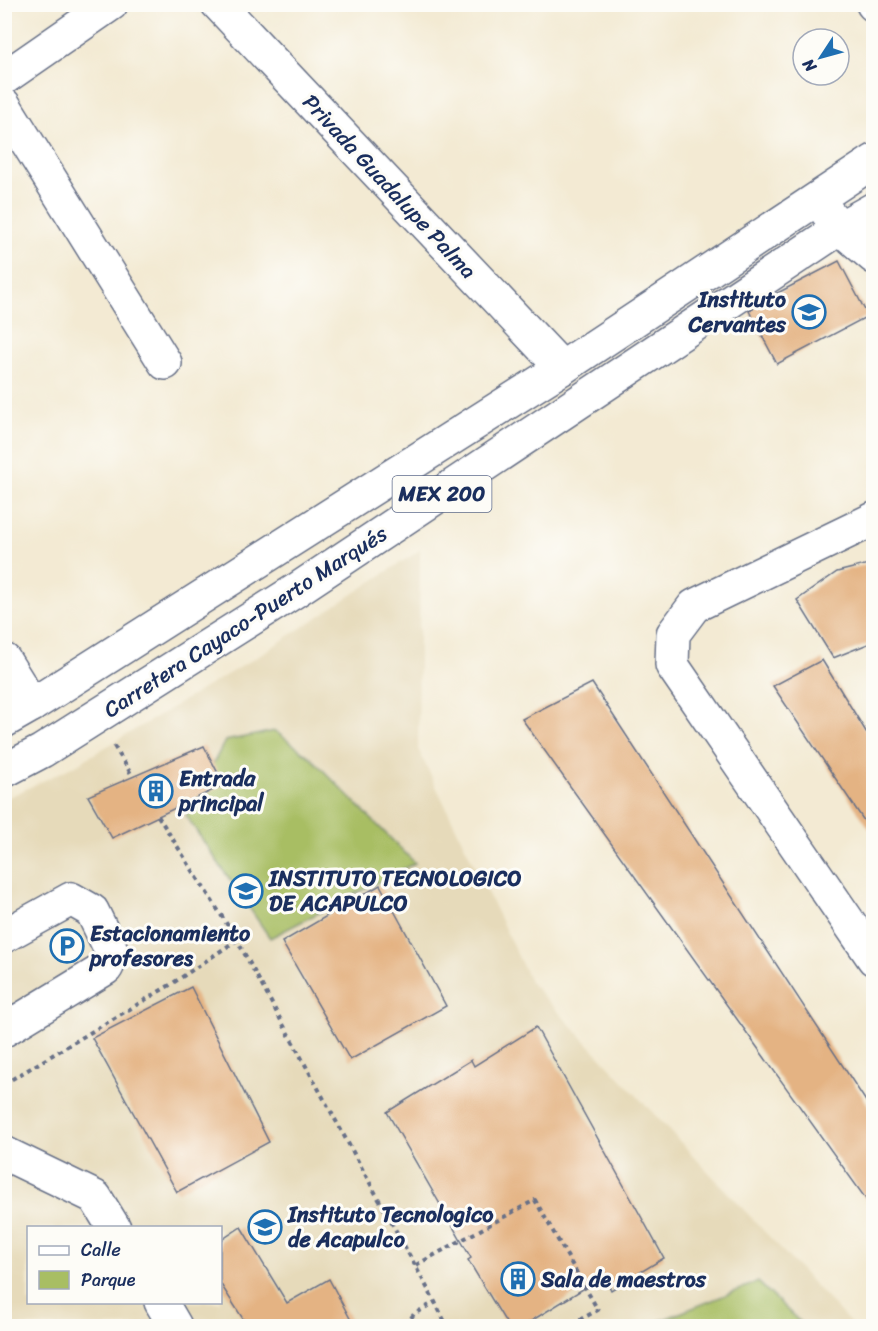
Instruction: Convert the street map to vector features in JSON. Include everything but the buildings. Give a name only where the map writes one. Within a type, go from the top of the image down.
[{"type":"main road","points":[[4,78],[111,4]]},
{"type":"main road","name":"Privada Guadalupe Palma","points":[[218,4],[562,368]]},
{"type":"main road","points":[[4,105],[165,363]]},
{"type":"main road","name":"Carretera Cayaco-Puerto Marqués","points":[[18,713],[562,368],[873,161]]},
{"type":"main road","points":[[828,190],[873,209]]},
{"type":"main road","points":[[828,190],[840,228],[873,257]]},
{"type":"main road","name":"Carretera Cayaco-Puerto Marqués","points":[[4,771],[42,751],[296,591],[840,228],[873,209]]},
{"type":"main road","points":[[873,519],[694,606],[673,634],[672,665],[873,959]]},
{"type":"main road","points":[[4,660],[18,713]]},
{"type":"main road","points":[[4,936],[71,899],[92,911],[112,954],[106,968],[4,1030]]},
{"type":"main road","points":[[4,1153],[95,1197],[113,1226]]},
{"type":"main road","points":[[162,1304],[175,1326]]},
{"type":"path","points":[[158,816],[237,940],[416,1265],[447,1326]]},
{"type":"path","points":[[4,1084],[170,985],[237,940]]},
{"type":"path","points":[[416,1265],[535,1200],[598,1310],[568,1326]]},
{"type":"path","points":[[408,1326],[414,1314],[435,1302]]},
{"type":"shaded area","name":"INSTITUTO TECNOLOGICO DE ACAPULCO","points":[[420,550],[418,749],[531,983],[853,1326],[5,1326],[5,799],[74,766],[260,655]]},
{"type":"green space","points":[[275,731],[310,757],[415,863],[270,938],[186,816],[225,741]]},
{"type":"green space","points":[[758,1282],[804,1326],[647,1326]]},
{"type":"place","name":"Instituto Cervantes","points":[[809,312]]},
{"type":"place","name":"Entrada principal","points":[[156,791]]},
{"type":"place","name":"INSTITUTO TECNOLOGICO DE ACAPULCO","points":[[246,891]]},
{"type":"place","name":"Estacionamiento profesores","points":[[67,946]]},
{"type":"place","name":"Instituto Tecnologico de Acapulco","points":[[265,1227]]},
{"type":"place","name":"Sala de maestros","points":[[518,1279]]}]
